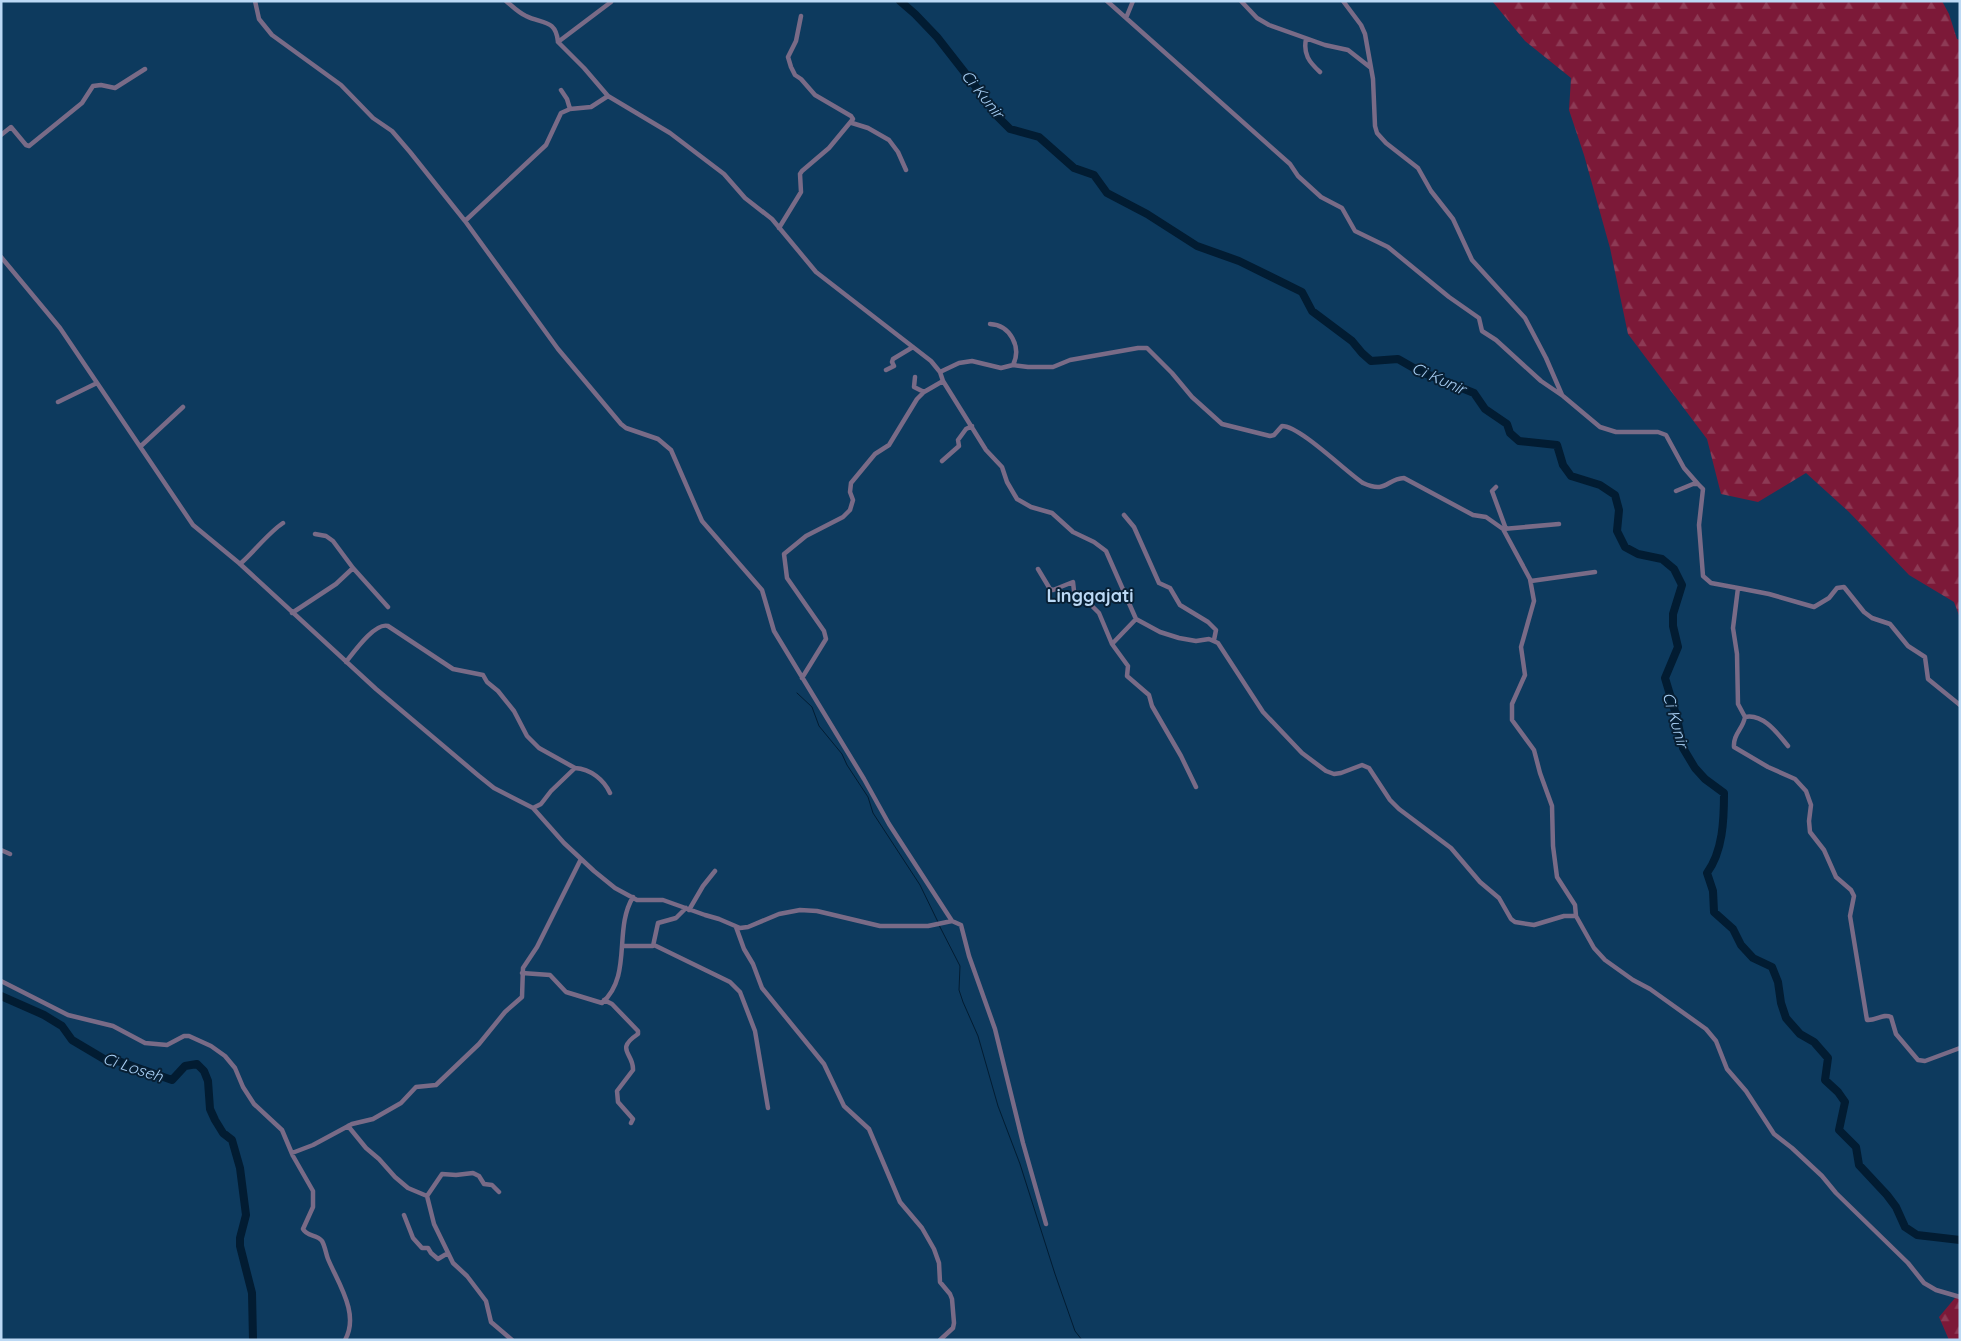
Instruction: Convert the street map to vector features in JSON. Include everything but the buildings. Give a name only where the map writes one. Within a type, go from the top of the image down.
[{"type":"street","points":[[255,1],[259,18],[267,30],[341,85],[373,118],[392,131],[465,221],[558,349],[620,424],[626,428],[658,439],[672,450],[702,520],[762,590],[773,628],[889,824],[952,921]]},
{"type":"street","points":[[506,1],[526,16],[550,25],[558,34],[558,42],[608,96],[670,133],[724,174],[745,198],[772,220],[816,272],[932,361],[986,450],[1002,467],[1007,482],[1017,499],[1031,507],[1052,513],[1073,532],[1094,542],[1106,552],[1136,619],[1160,632],[1179,638],[1187,640],[1214,640],[1221,646],[1263,712],[1302,753],[1326,771],[1334,774],[1362,765],[1369,768],[1390,800],[1399,809],[1452,848],[1480,882],[1500,898],[1515,922],[1534,925],[1564,916],[1576,916]]},
{"type":"street","points":[[1107,1],[1290,164],[1298,176],[1309,186],[1323,198],[1342,208],[1355,231],[1388,246],[1449,297],[1479,318],[1482,331],[1496,340],[1541,381],[1563,396],[1600,427],[1608,431],[1663,433],[1668,437],[1684,468],[1703,489],[1699,525],[1703,576],[1711,583],[1770,594],[1814,607],[1829,598],[1837,588],[1844,587],[1864,612],[1872,618],[1890,624],[1902,641],[1925,656],[1928,679],[1960,704]]},
{"type":"street","points":[[1126,18],[1133,1]]},
{"type":"street","points":[[1241,1],[1257,18],[1269,25],[1306,39],[1348,50],[1372,69]]},
{"type":"street","points":[[1343,1],[1365,34],[1372,69],[1377,133],[1386,143],[1418,168],[1428,187],[1453,219],[1472,260],[1525,318],[1563,396]]},
{"type":"street","points":[[558,42],[611,2]]},
{"type":"street","points":[[779,228],[801,192],[800,174],[802,171],[828,148],[852,123],[853,119],[815,95],[795,75],[788,57],[796,41],[801,16]]},
{"type":"street","points":[[1306,39],[1304,49],[1306,55],[1320,72]]},
{"type":"street","points":[[1358,57],[1369,57]]},
{"type":"street","points":[[1,135],[11,127],[29,146],[82,103],[94,86],[116,88],[145,69]]},
{"type":"street","points":[[561,90],[567,99],[570,109]]},
{"type":"street","points":[[465,221],[546,145],[561,112],[591,107],[608,96]]},
{"type":"street","points":[[852,123],[868,128],[890,140],[906,170]]},
{"type":"street","points":[[1,257],[55,322],[193,525],[240,564],[346,662],[494,788],[533,808],[564,843],[608,884],[640,900],[663,900],[719,918],[736,927],[748,927],[779,914],[800,910],[834,915],[869,925],[917,927],[944,922],[957,922],[963,928],[969,956],[995,1029],[1046,1224]]},
{"type":"street","points":[[990,324],[1000,325],[1005,328],[1013,339],[1018,355],[1014,365]]},
{"type":"street","points":[[886,370],[894,366],[893,359],[913,347]]},
{"type":"street","points":[[940,372],[966,361],[979,361],[1000,368],[1014,365],[1053,367],[1070,360],[1147,348],[1172,373],[1192,397],[1222,424],[1270,436],[1274,435],[1282,426],[1288,427],[1313,442],[1363,483],[1381,488],[1404,478],[1472,515],[1486,517],[1504,529],[1559,524]]},
{"type":"street","points":[[916,377],[914,386],[924,392]]},
{"type":"street","points":[[802,678],[826,639],[824,631],[787,578],[784,554],[806,536],[843,516],[850,510],[853,500],[850,492],[851,483],[875,454],[889,445],[917,399],[924,392],[943,381]]},
{"type":"street","points":[[58,402],[97,383]]},
{"type":"street","points":[[141,446],[183,407]]},
{"type":"street","points":[[942,462],[959,446],[958,440],[962,433],[972,426]]},
{"type":"street","points":[[1676,491],[1688,485],[1698,484]]},
{"type":"street","points":[[1496,487],[1492,491],[1493,497],[1504,529],[1530,581],[1534,601],[1521,647],[1526,675],[1512,704],[1512,720],[1534,750],[1552,806],[1556,874],[1575,906],[1576,916],[1594,948],[1605,960],[1632,980],[1650,989],[1706,1029],[1716,1041],[1727,1069],[1746,1091],[1774,1134],[1816,1170],[1836,1193],[1908,1264],[1924,1283],[1936,1290],[1960,1297]]},
{"type":"street","points":[[1124,515],[1134,527],[1159,583],[1170,588],[1180,605],[1213,626],[1216,630],[1214,640]]},
{"type":"street","points":[[240,564],[257,549],[274,529],[283,523]]},
{"type":"street","points":[[315,534],[321,534],[330,538],[353,568],[388,607]]},
{"type":"street","points":[[292,613],[336,584],[353,568]]},
{"type":"street","points":[[1038,570],[1050,589],[1053,590],[1073,582],[1074,591],[1080,594],[1103,618],[1112,644],[1128,666],[1127,676],[1151,698],[1150,701],[1196,787]]},
{"type":"street","points":[[1530,581],[1595,572]]},
{"type":"street","points":[[1738,588],[1733,628],[1737,654],[1738,704],[1745,717],[1742,726],[1735,736],[1734,747],[1795,779],[1806,791],[1811,804],[1810,832],[1824,850],[1836,877],[1851,890],[1854,896],[1850,916],[1868,1020],[1887,1015],[1891,1017],[1896,1034],[1918,1060],[1925,1061],[1960,1048]]},
{"type":"street","points":[[1112,644],[1136,619]]},
{"type":"street","points":[[346,662],[377,627],[384,624],[453,669],[483,675],[487,682],[498,691],[514,711],[527,736],[539,748],[575,768],[584,769],[600,778],[610,793]]},
{"type":"street","points":[[1745,717],[1753,717],[1766,723],[1773,728],[1788,746]]},
{"type":"street","points":[[533,808],[541,804],[575,768]]},
{"type":"street","points":[[1,850],[10,854]]},
{"type":"street","points":[[292,1153],[313,1145],[348,1126],[381,1115],[401,1102],[416,1087],[430,1086],[443,1080],[479,1044],[505,1012],[522,997],[524,988],[523,968],[537,947],[581,859]]},
{"type":"street","points":[[654,945],[658,923],[678,917],[687,909],[702,886],[715,871]]},
{"type":"street","points":[[522,973],[550,975],[566,992],[602,1003],[614,988],[622,958],[625,912],[633,897]]},
{"type":"street","points":[[736,927],[743,948],[753,964],[762,988],[824,1064],[844,1106],[869,1129],[900,1202],[922,1228],[934,1249],[939,1263],[938,1279],[952,1299],[954,1323],[953,1328],[940,1340]]},
{"type":"street","points":[[623,946],[654,945],[730,982],[740,992],[755,1032],[768,1108]]},
{"type":"street","points":[[1,981],[68,1015],[113,1026],[145,1043],[167,1045],[184,1036],[189,1036],[211,1046],[225,1056],[235,1068],[243,1087],[254,1104],[280,1128],[313,1192],[313,1207],[304,1226],[304,1231],[322,1241],[343,1291],[350,1318],[349,1332],[345,1340]]},
{"type":"street","points":[[604,1000],[612,1004],[638,1031],[638,1034],[626,1046],[625,1050],[634,1067],[633,1070],[617,1091],[618,1102],[633,1119],[632,1123]]},
{"type":"street","points":[[348,1126],[366,1148],[395,1177],[408,1188],[427,1196]]},
{"type":"street","points":[[499,1192],[492,1186],[484,1184],[479,1176],[473,1173],[444,1174],[440,1175],[427,1196],[434,1224],[452,1263],[468,1276],[486,1301],[491,1322],[512,1340]]},
{"type":"street","points":[[404,1215],[413,1238],[422,1248],[428,1248],[438,1259],[448,1253]]},
{"type":"green space","points":[[1492,1],[1942,1],[1949,14],[1957,39],[1960,40],[1960,618],[1954,602],[1909,575],[1849,512],[1806,473],[1758,502],[1721,494],[1707,439],[1628,334],[1610,248],[1584,155],[1569,110],[1571,78],[1525,41]]},
{"type":"green space","points":[[1960,1292],[1960,1340],[1949,1340],[1939,1317]]},
{"type":"waterway","name":"Ci Kunir","points":[[900,1],[937,37],[998,117],[1010,129],[1039,137],[1074,168],[1094,175],[1107,193],[1147,214],[1197,246],[1239,261],[1302,292],[1312,311],[1352,341],[1371,361],[1398,359],[1419,371],[1474,393],[1485,409],[1507,424],[1510,433],[1519,441],[1557,445],[1563,465],[1571,476],[1600,485],[1615,495],[1619,510],[1617,531],[1625,547],[1638,554],[1662,559],[1674,569],[1682,585],[1673,614],[1673,626],[1678,647],[1665,678],[1677,718],[1683,748],[1695,768],[1705,779],[1724,793],[1722,835],[1716,855],[1707,873],[1713,891],[1714,912],[1733,929],[1741,945],[1753,958],[1772,967],[1778,982],[1781,1003],[1786,1018],[1800,1034],[1814,1042],[1828,1058],[1825,1080],[1838,1092],[1845,1102],[1839,1130],[1856,1147],[1859,1165],[1896,1207],[1905,1227],[1917,1235],[1960,1240]]},
{"type":"waterway","points":[[797,693],[812,707],[819,726],[842,754],[868,797],[873,813],[920,885],[938,922]]},
{"type":"waterway","points":[[939,925],[960,966],[959,990],[978,1036],[998,1106],[1020,1164],[1075,1331],[1082,1340]]},
{"type":"waterway","name":"Ci Loseh","points":[[1,996],[44,1015],[62,1026],[72,1040],[104,1059],[121,1062],[172,1080],[185,1066],[197,1064],[204,1071],[208,1081],[210,1109],[223,1133],[232,1140],[240,1168],[246,1215],[240,1238],[240,1246],[252,1293],[253,1340]]},
{"type":"district","name":"Linggajati","points":[[1090,595]]}]
